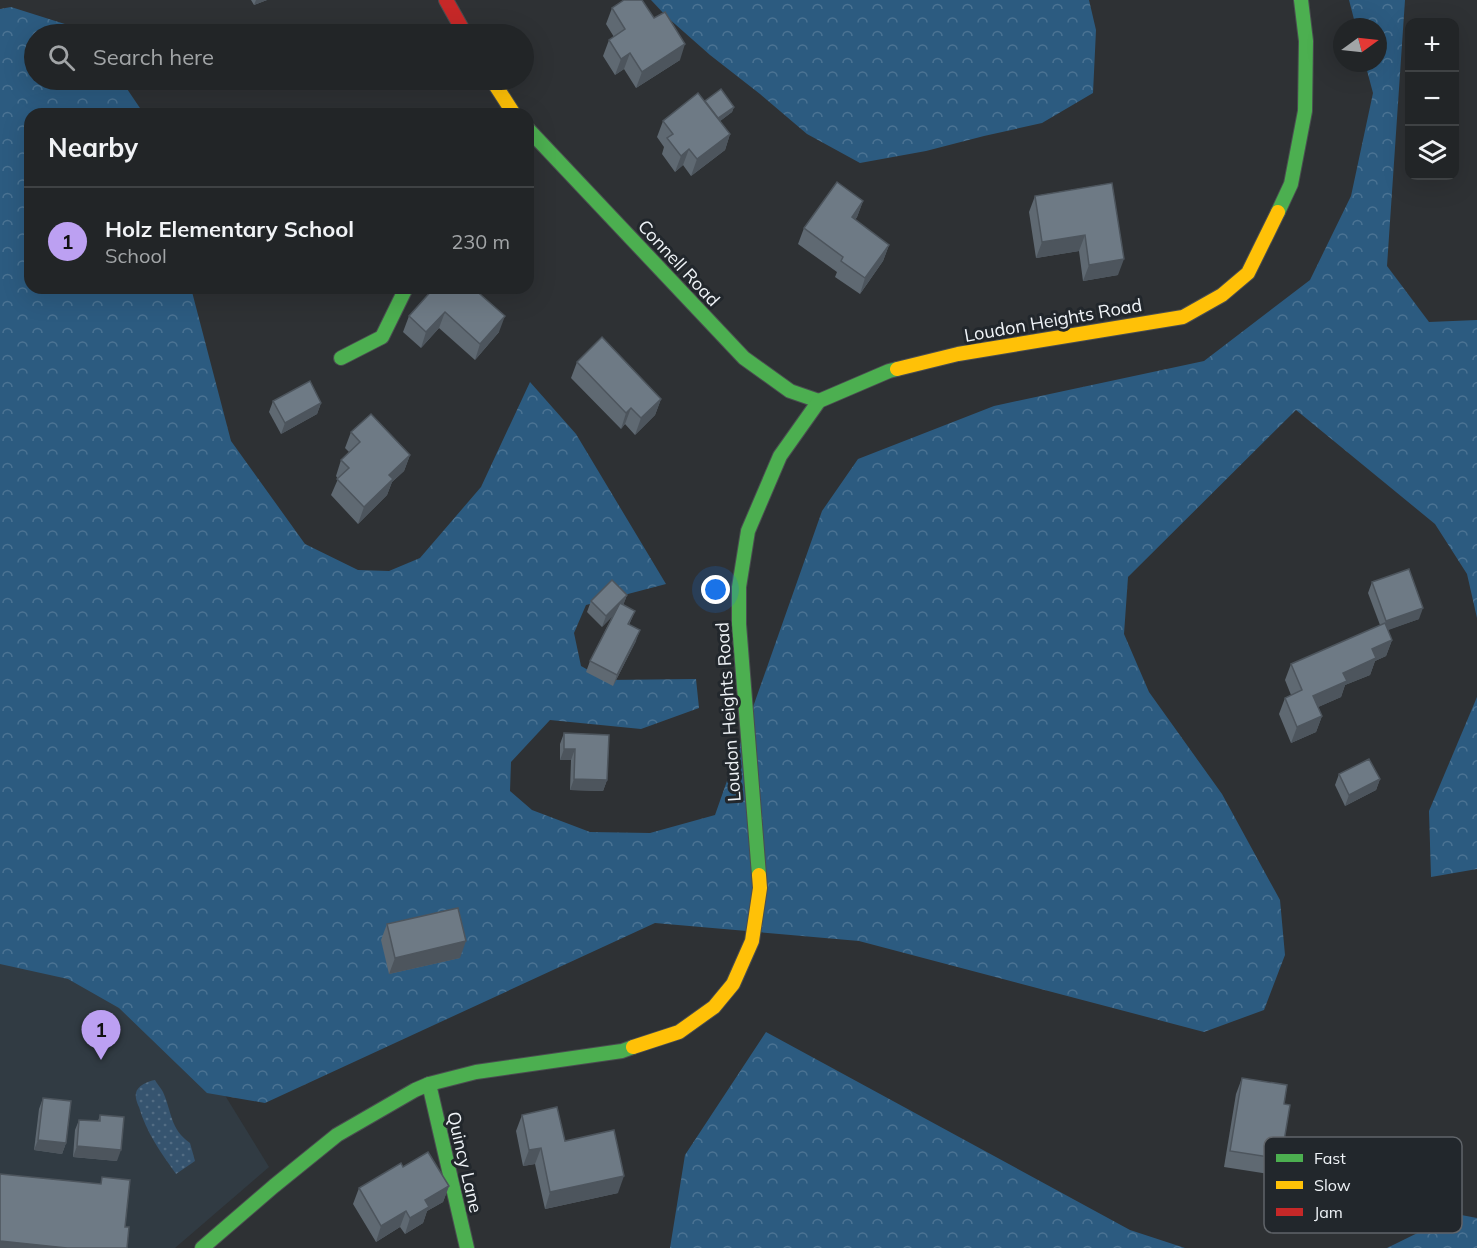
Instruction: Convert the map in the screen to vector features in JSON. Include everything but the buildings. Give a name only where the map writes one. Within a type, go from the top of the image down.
[{"type":"street","points":[[446,0],[459,24]]},
{"type":"street","name":"Loudon Heights Road","points":[[202,1248],[337,1136],[416,1090],[429,1084],[476,1072],[622,1051],[679,1032],[714,1007],[733,984],[752,941],[760,888],[739,624],[739,587],[748,531],[780,456],[819,401],[889,371],[958,354],[1183,316],[1222,295],[1248,273],[1291,184],[1305,111],[1306,41],[1301,0]]},
{"type":"street","points":[[498,90],[509,108]]},
{"type":"street","name":"Connell Road","points":[[534,135],[744,358],[790,391],[819,401]]},
{"type":"street","points":[[341,358],[382,337],[403,294]]},
{"type":"street","name":"Quincy Lane","points":[[429,1084],[467,1248]]},
{"type":"shaded area","points":[[0,948],[137,952],[269,1167],[175,1248],[0,1248]]},
{"type":"shaded area","points":[[155,1080],[163,1092],[175,1126],[183,1138],[190,1143],[195,1161],[176,1174],[150,1134],[136,1100],[138,1088]]},
{"type":"green space","points":[[651,0],[1089,0],[1096,30],[1093,93],[1042,123],[926,151],[860,163],[807,134],[710,55]]},
{"type":"green space","points":[[1349,0],[1405,0],[1387,266],[1429,322],[1477,320],[1477,618],[1467,574],[1435,524],[1296,410],[1128,577],[1124,634],[1149,692],[1222,794],[1280,900],[1285,955],[1264,1010],[1204,1032],[859,941],[655,923],[265,1103],[207,1093],[119,1008],[68,979],[0,964],[0,9],[11,7],[65,24],[24,24],[24,90],[128,90],[140,108],[24,108],[24,294],[193,294],[231,441],[305,544],[358,570],[389,571],[420,558],[481,487],[530,382],[576,434],[666,584],[586,605],[574,633],[581,666],[606,680],[696,679],[699,708],[641,729],[550,720],[511,762],[510,791],[532,810],[590,832],[650,833],[715,815],[822,511],[858,459],[994,406],[1204,361],[1310,280],[1351,196],[1373,93],[1367,72],[1387,72],[1387,18],[1354,18]]},
{"type":"green space","points":[[1477,697],[1477,869],[1431,877],[1429,811]]},
{"type":"green space","points":[[766,1032],[1130,1230],[1185,1248],[670,1248],[685,1155]]},
{"type":"green space","points":[[1462,1215],[1477,1218],[1477,1248],[1387,1248],[1417,1233],[1462,1233]]},
{"type":"traffic: fast","points":[[1278,212],[1291,184],[1305,111],[1306,41],[1301,0]]},
{"type":"traffic: fast","points":[[534,135],[744,358],[790,391],[819,401]]},
{"type":"traffic: fast","points":[[341,358],[382,337],[403,294]]},
{"type":"traffic: fast","points":[[759,875],[739,624],[739,587],[748,531],[780,456],[819,401],[897,369]]},
{"type":"traffic: fast","points":[[202,1248],[337,1135],[415,1090],[476,1072],[622,1051],[633,1047]]},
{"type":"traffic: fast","points":[[429,1084],[467,1248]]},
{"type":"traffic: slow","points":[[498,90],[510,108]]},
{"type":"traffic: slow","points":[[897,369],[958,354],[1183,317],[1222,295],[1248,273],[1278,212]]},
{"type":"traffic: slow","points":[[633,1047],[679,1032],[714,1007],[733,984],[752,941],[760,888],[759,875]]},
{"type":"traffic: jam","points":[[446,0],[459,24]]},
{"type":"place","name":"Holz Elementary School","points":[[101,1060]]}]
